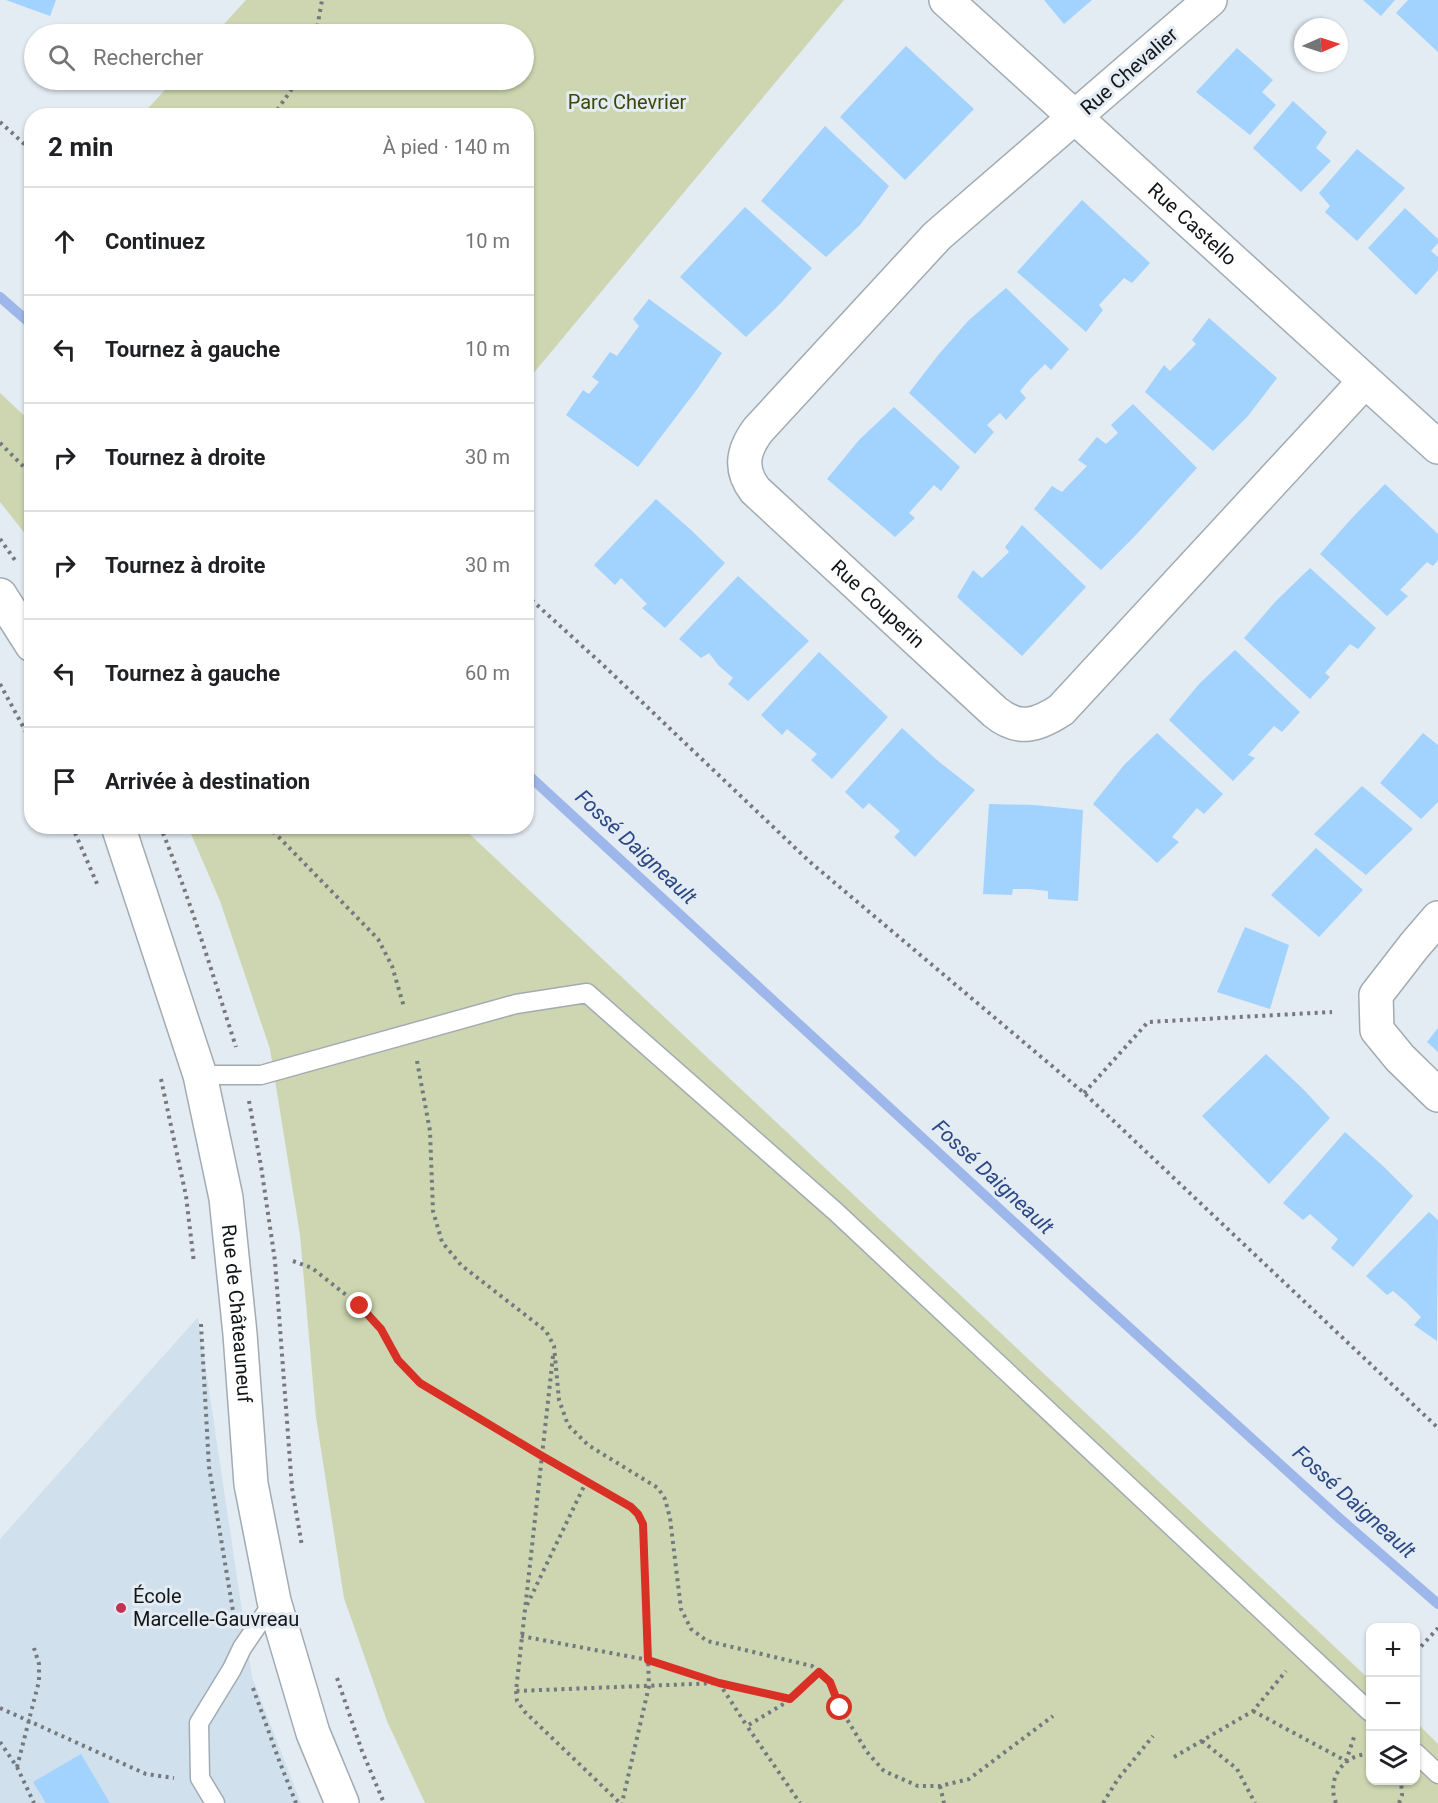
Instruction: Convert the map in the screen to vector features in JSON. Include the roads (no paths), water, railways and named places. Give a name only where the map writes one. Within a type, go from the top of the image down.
[{"type":"street","name":"Rue Castello","points":[[946,0],[1438,447]]},
{"type":"street","name":"Rue Chevalier","points":[[1075,118],[1210,0]]},
{"type":"street","name":"Rue Couperin","points":[[1075,118],[937,236],[758,430],[745,452],[746,476],[755,490],[995,712],[1006,721],[1023,725],[1040,723],[1061,710],[1365,381]]},
{"type":"street","points":[[0,595],[24,632]]},
{"type":"street","name":"Rue de Châteauneuf","points":[[121,834],[200,1075],[226,1197],[240,1334],[251,1484],[274,1601],[314,1732],[342,1803]]},
{"type":"street","points":[[1438,918],[1376,995],[1377,1030],[1400,1058],[1438,1095]]},
{"type":"lane","points":[[200,1075],[261,1075],[516,1004],[587,993],[836,1212],[1366,1707]]},
{"type":"lane","points":[[215,1803],[200,1778],[200,1723],[242,1648],[274,1601]]},
{"type":"lane","points":[[1420,1757],[1438,1774]]},
{"type":"waterway","name":"Fossé Daigneault","points":[[0,297],[24,318]]},
{"type":"waterway","name":"Fossé Daigneault","points":[[534,780],[1068,1272],[1338,1517],[1438,1604]]},
{"type":"place","name":"École Marcelle-Gauvreau","points":[[121,1608]]},
{"type":"park label","name":"Parc Chevrier","points":[[627,102]]}]
